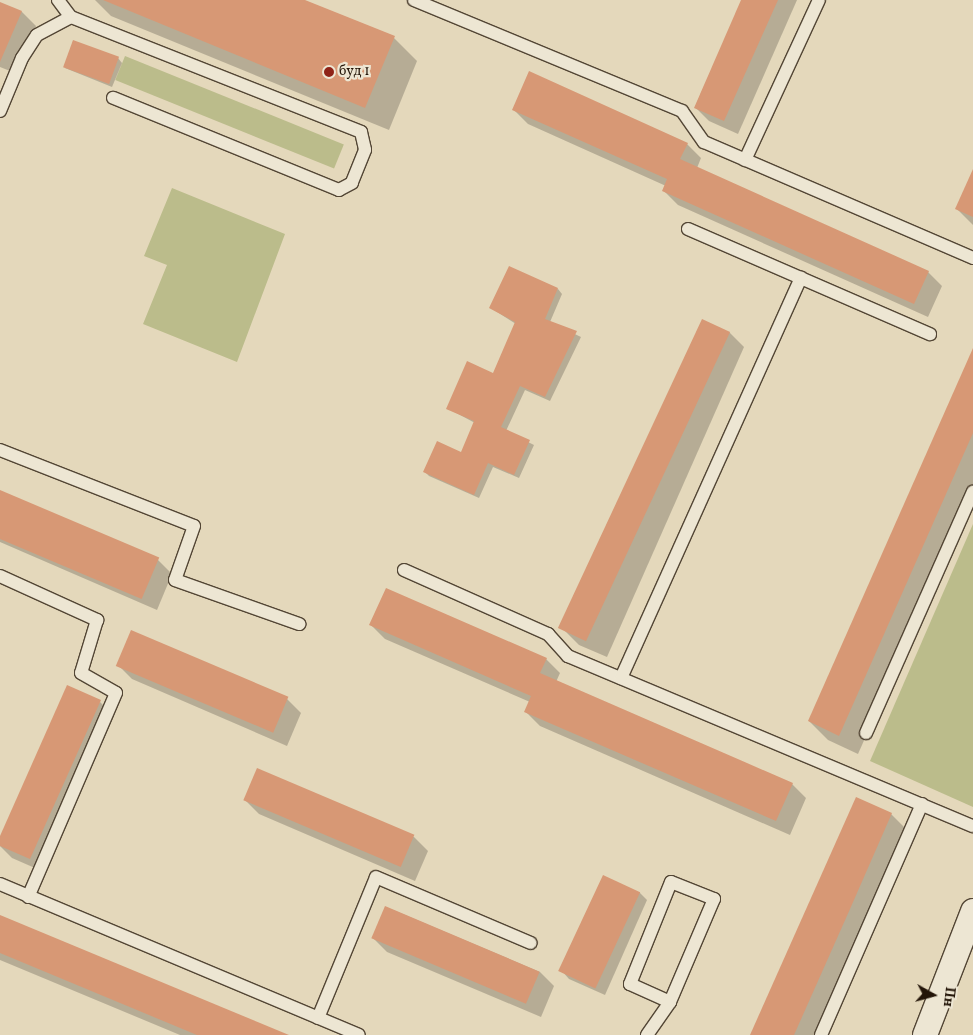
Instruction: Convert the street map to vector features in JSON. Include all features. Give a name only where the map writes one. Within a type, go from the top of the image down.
[{"type":"street","points":[[924,1035],[973,911]]},
{"type":"lane","points":[[58,0],[71,17],[361,132],[365,150],[352,183],[340,190],[113,98]]},
{"type":"lane","points":[[414,0],[682,111],[704,142],[973,258]]},
{"type":"lane","points":[[745,160],[819,0]]},
{"type":"lane","points":[[0,111],[3,93],[36,35],[71,17]]},
{"type":"lane","points":[[688,229],[930,334]]},
{"type":"lane","points":[[621,678],[801,278]]},
{"type":"lane","points":[[0,450],[194,526],[174,580],[299,624]]},
{"type":"lane","points":[[866,733],[973,492]]},
{"type":"lane","points":[[404,570],[548,634],[568,656],[973,826]]},
{"type":"lane","points":[[0,576],[97,620],[81,673],[116,693],[28,897]]},
{"type":"lane","points":[[821,1035],[922,804]]},
{"type":"lane","points":[[318,1018],[376,877],[530,943]]},
{"type":"lane","points":[[647,1035],[670,1002],[714,899],[671,882],[630,984],[670,1002]]},
{"type":"lane","points":[[0,884],[359,1035]]},
{"type":"green space","points":[[125,56],[344,144],[334,169],[115,80]]},
{"type":"green space","points":[[172,188],[285,234],[237,362],[143,324],[167,265],[144,256]]},
{"type":"green space","points":[[973,524],[973,807],[870,761]]},
{"type":"building","name":"буд 1","points":[[103,0],[305,0],[395,36],[365,108]]},
{"type":"building","points":[[741,0],[778,0],[724,121],[694,108]]},
{"type":"building","points":[[0,2],[22,11],[0,62]]},
{"type":"building","points":[[73,40],[119,57],[109,84],[63,67]]},
{"type":"building","points":[[529,71],[688,143],[680,159],[929,271],[914,304],[662,191],[667,179],[512,110]]},
{"type":"building","points":[[973,169],[973,217],[955,209]]},
{"type":"building","points":[[509,266],[558,288],[545,319],[577,331],[545,397],[520,386],[501,427],[530,440],[514,475],[488,463],[474,495],[423,472],[437,441],[461,452],[474,421],[446,409],[467,361],[493,373],[515,322],[489,308]]},
{"type":"building","points":[[702,319],[730,332],[586,641],[558,628]]},
{"type":"building","points":[[973,348],[973,433],[839,736],[808,721]]},
{"type":"building","points":[[0,490],[159,558],[142,599],[0,539]]},
{"type":"building","points":[[386,588],[547,658],[540,673],[793,783],[776,821],[524,712],[531,696],[369,625]]},
{"type":"building","points":[[131,630],[288,697],[273,733],[116,666]]},
{"type":"building","points":[[67,685],[101,700],[30,859],[0,846],[0,836]]},
{"type":"building","points":[[257,768],[414,835],[401,867],[243,800]]},
{"type":"building","points":[[856,797],[892,813],[794,1035],[750,1035]]},
{"type":"building","points":[[603,875],[640,892],[595,988],[558,971]]},
{"type":"building","points":[[385,906],[540,972],[526,1004],[371,938]]},
{"type":"building","points":[[0,915],[289,1035],[197,1035],[0,953]]},
{"type":"place","name":"буд 1","points":[[329,72]]}]
